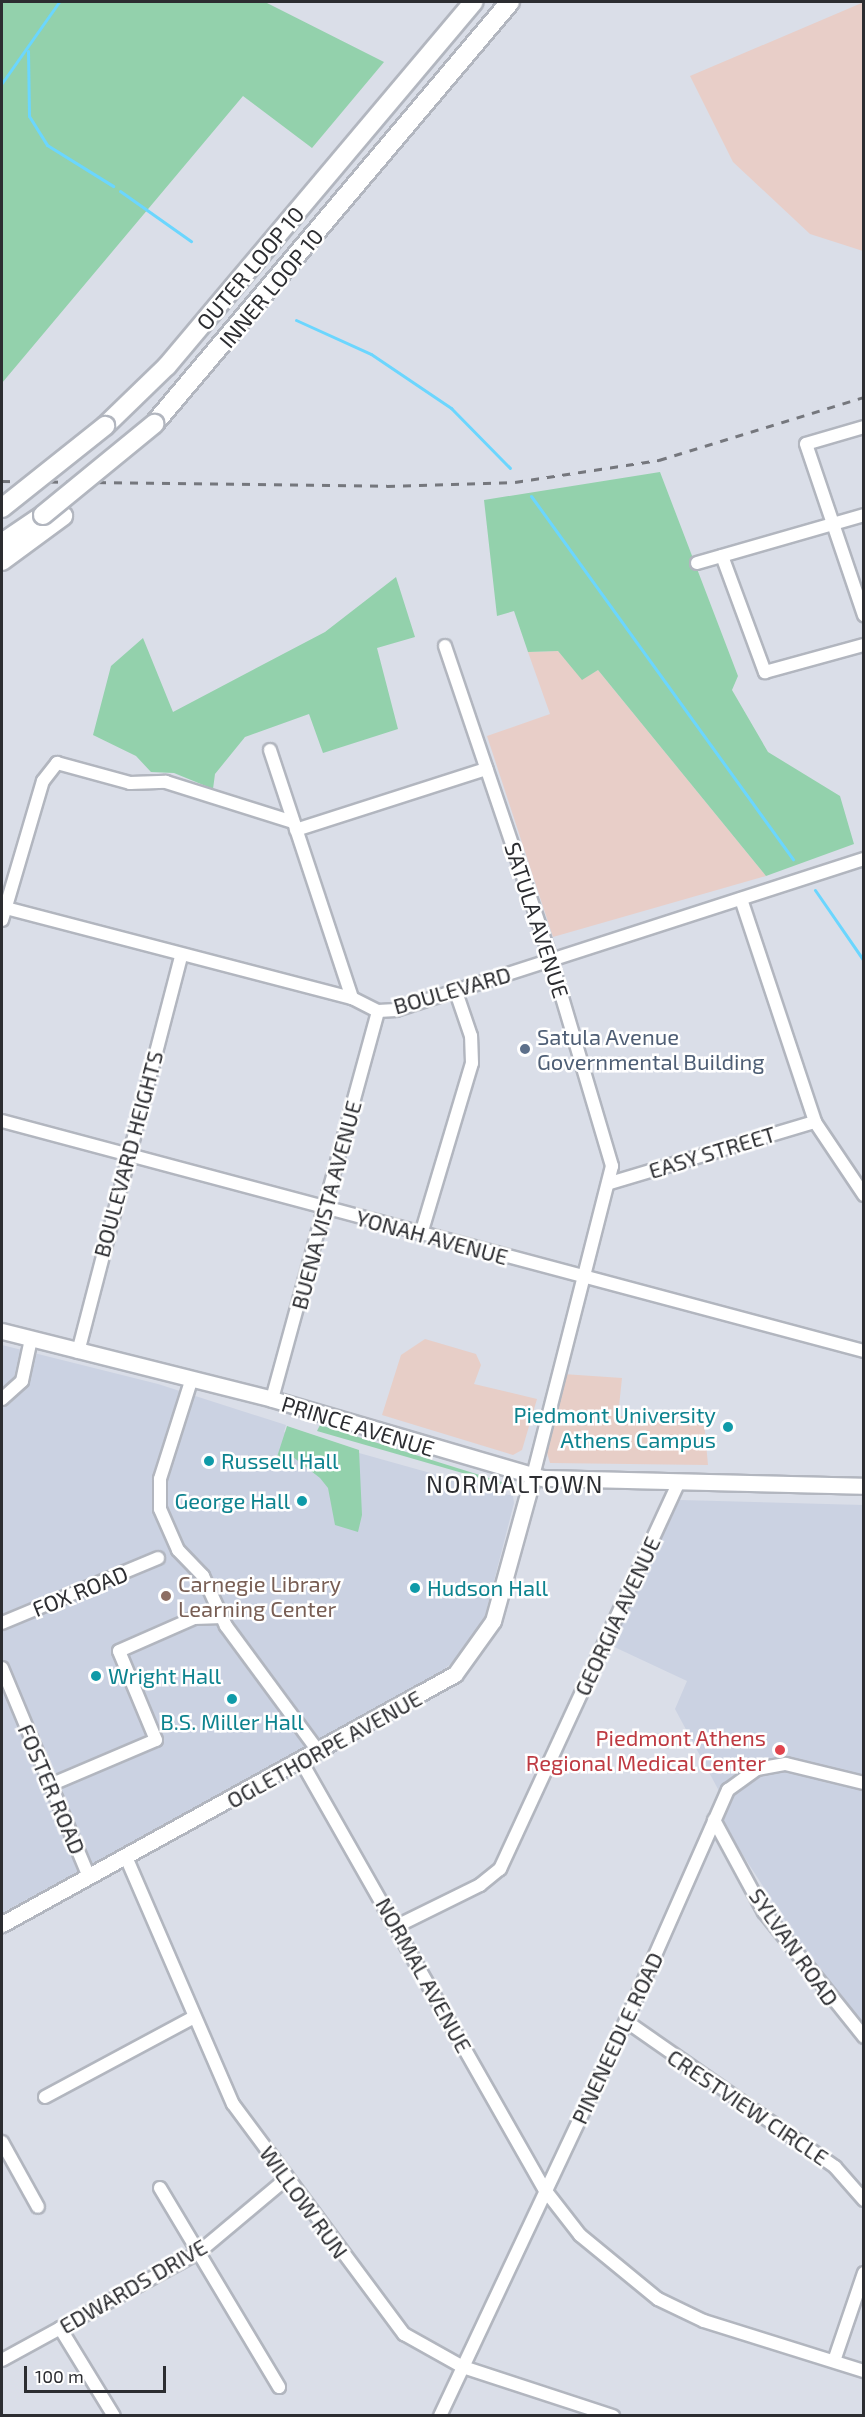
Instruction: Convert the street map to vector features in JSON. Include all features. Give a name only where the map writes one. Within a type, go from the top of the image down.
[{"type":"highway","name":"OUTER LOOP 10","points":[[2,508],[105,426],[167,366],[473,2]]},
{"type":"highway","name":"INNER LOOP 10","points":[[2,543],[43,515],[154,424],[510,2]]},
{"type":"highway","points":[[2,561],[63,516],[154,424]]},
{"type":"main road","name":"PRINCE AVENUE","points":[[2,1331],[78,1352],[192,1378],[533,1476],[678,1484],[864,1486]]},
{"type":"main road","name":"OGLETHORPE AVENUE","points":[[2,1924],[442,1683],[470,1659],[493,1621],[533,1476]]},
{"type":"street","points":[[864,427],[807,444],[864,615]]},
{"type":"street","points":[[697,563],[864,515]]},
{"type":"street","points":[[722,556],[765,672],[864,645]]},
{"type":"street","name":"SATULA AVENUE","points":[[445,646],[551,960],[609,1153],[610,1183],[533,1476]]},
{"type":"street","points":[[270,750],[352,998]]},
{"type":"street","points":[[2,912],[43,781],[57,763],[130,783],[166,782],[295,826],[486,769]]},
{"type":"street","name":"BOULEVARD","points":[[2,912],[352,998],[378,1011],[456,992],[864,859]]},
{"type":"street","points":[[741,899],[815,1122],[864,1195]]},
{"type":"street","name":"BOULEVARD HEIGHTS","points":[[78,1352],[126,1155],[181,956]]},
{"type":"street","points":[[421,1234],[472,1063],[471,1036],[456,992]]},
{"type":"street","name":"BUENA VISTA AVENUE","points":[[272,1400],[378,1011]]},
{"type":"street","name":"YONAH AVENUE","points":[[2,1121],[864,1351]]},
{"type":"street","name":"EASY STREET","points":[[610,1183],[815,1122]]},
{"type":"street","points":[[2,1399],[22,1382],[31,1339]]},
{"type":"street","points":[[192,1378],[158,1495],[178,1550],[203,1576],[222,1617],[318,1752]]},
{"type":"street","name":"GEORGIA AVENUE","points":[[397,1926],[480,1885],[500,1869],[678,1484]]},
{"type":"street","name":"FOX ROAD","points":[[2,1623],[158,1558]]},
{"type":"street","points":[[50,1785],[156,1740],[118,1651],[194,1618],[222,1617]]},
{"type":"street","name":"FOSTER ROAD","points":[[2,1668],[89,1877]]},
{"type":"street","name":"NORMAL AVENUE","points":[[301,1761],[397,1926],[545,2190],[615,2269],[658,2299],[704,2321],[864,2371]]},
{"type":"street","name":"PINENEEDLE ROAD","points":[[440,2415],[626,2021],[728,1790],[772,1765],[864,1783]]},
{"type":"street","name":"SYLVAN ROAD","points":[[714,1820],[764,1912],[864,2037]]},
{"type":"street","name":"WILLOW RUN","points":[[126,1857],[233,2104],[286,2179],[404,2334],[463,2367],[613,2415]]},
{"type":"street","points":[[45,2097],[194,2017]]},
{"type":"street","name":"CRESTVIEW CIRCLE","points":[[626,2021],[835,2167],[864,2200]]},
{"type":"street","points":[[2,2142],[38,2207]]},
{"type":"street","name":"EDWARDS DRIVE","points":[[2,2360],[199,2252],[286,2179]]},
{"type":"street","points":[[160,2188],[279,2387]]},
{"type":"street","points":[[834,2361],[864,2273]]},
{"type":"street","points":[[60,2328],[114,2415]]},
{"type":"shaded area","points":[[864,2],[863,251],[810,234],[733,162],[690,76]]},
{"type":"shaded area","points":[[558,651],[582,679],[598,670],[766,876],[553,937],[487,736],[550,714],[528,652]]},
{"type":"shaded area","points":[[425,1339],[476,1354],[481,1365],[474,1384],[537,1399],[522,1450],[513,1455],[382,1415],[401,1355]]},
{"type":"shaded area","points":[[2,1345],[158,1384],[286,1425],[284,1432],[513,1496],[514,1503],[485,1616],[459,1657],[437,1675],[2,1913]]},
{"type":"shaded area","points":[[563,1374],[622,1378],[618,1416],[704,1421],[708,1465],[550,1463],[544,1443]]},
{"type":"shaded area","name":"Piedmont Athens Regional Medical Center","points":[[680,1500],[863,1505],[863,2029],[837,2001],[721,1821],[719,1791],[675,1709],[687,1681],[610,1645]]},
{"type":"green space","points":[[2,2],[265,2],[384,62],[312,148],[243,96],[2,383]]},
{"type":"green space","points":[[660,472],[738,676],[732,690],[768,752],[840,796],[854,844],[766,876],[598,670],[582,680],[558,651],[528,652],[514,611],[497,616],[484,500]]},
{"type":"green space","points":[[396,577],[415,637],[377,648],[398,729],[323,753],[309,714],[245,737],[215,774],[213,789],[174,773],[151,772],[136,756],[93,735],[111,666],[143,638],[173,712],[325,632]]},
{"type":"green space","points":[[320,1425],[505,1483],[504,1485],[317,1431]]},
{"type":"green space","points":[[287,1426],[359,1450],[362,1515],[358,1532],[335,1525],[328,1488],[320,1478],[293,1457],[275,1463]]},
{"type":"waterway","points":[[2,83],[59,2]]},
{"type":"waterway","points":[[28,51],[29,116],[47,145],[113,186]]},
{"type":"waterway","points":[[120,191],[191,241]]},
{"type":"waterway","points":[[296,320],[371,354],[451,408],[510,468]]},
{"type":"waterway","points":[[531,496],[793,859]]},
{"type":"waterway","points":[[815,890],[864,961]]},
{"type":"railway","points":[[2,481],[387,486],[515,482],[659,460],[864,397]]},
{"type":"place","name":"Satula Avenue Governmental Building","points":[[525,1049]]},
{"type":"place","name":"Piedmont University Athens Campus","points":[[728,1427]]},
{"type":"place","name":"Russell Hall","points":[[209,1461]]},
{"type":"place","name":"George Hall","points":[[302,1501]]},
{"type":"place","name":"Hudson Hall","points":[[415,1588]]},
{"type":"place","name":"Carnegie Library Learning Center","points":[[166,1596]]},
{"type":"place","name":"Wright Hall","points":[[96,1676]]},
{"type":"place","name":"B.S. Miller Hall","points":[[232,1699]]},
{"type":"place","name":"Piedmont Athens Regional Medical Center","points":[[780,1750]]},
{"type":"district","name":"NORMALTOWN","points":[[515,1484]]}]
